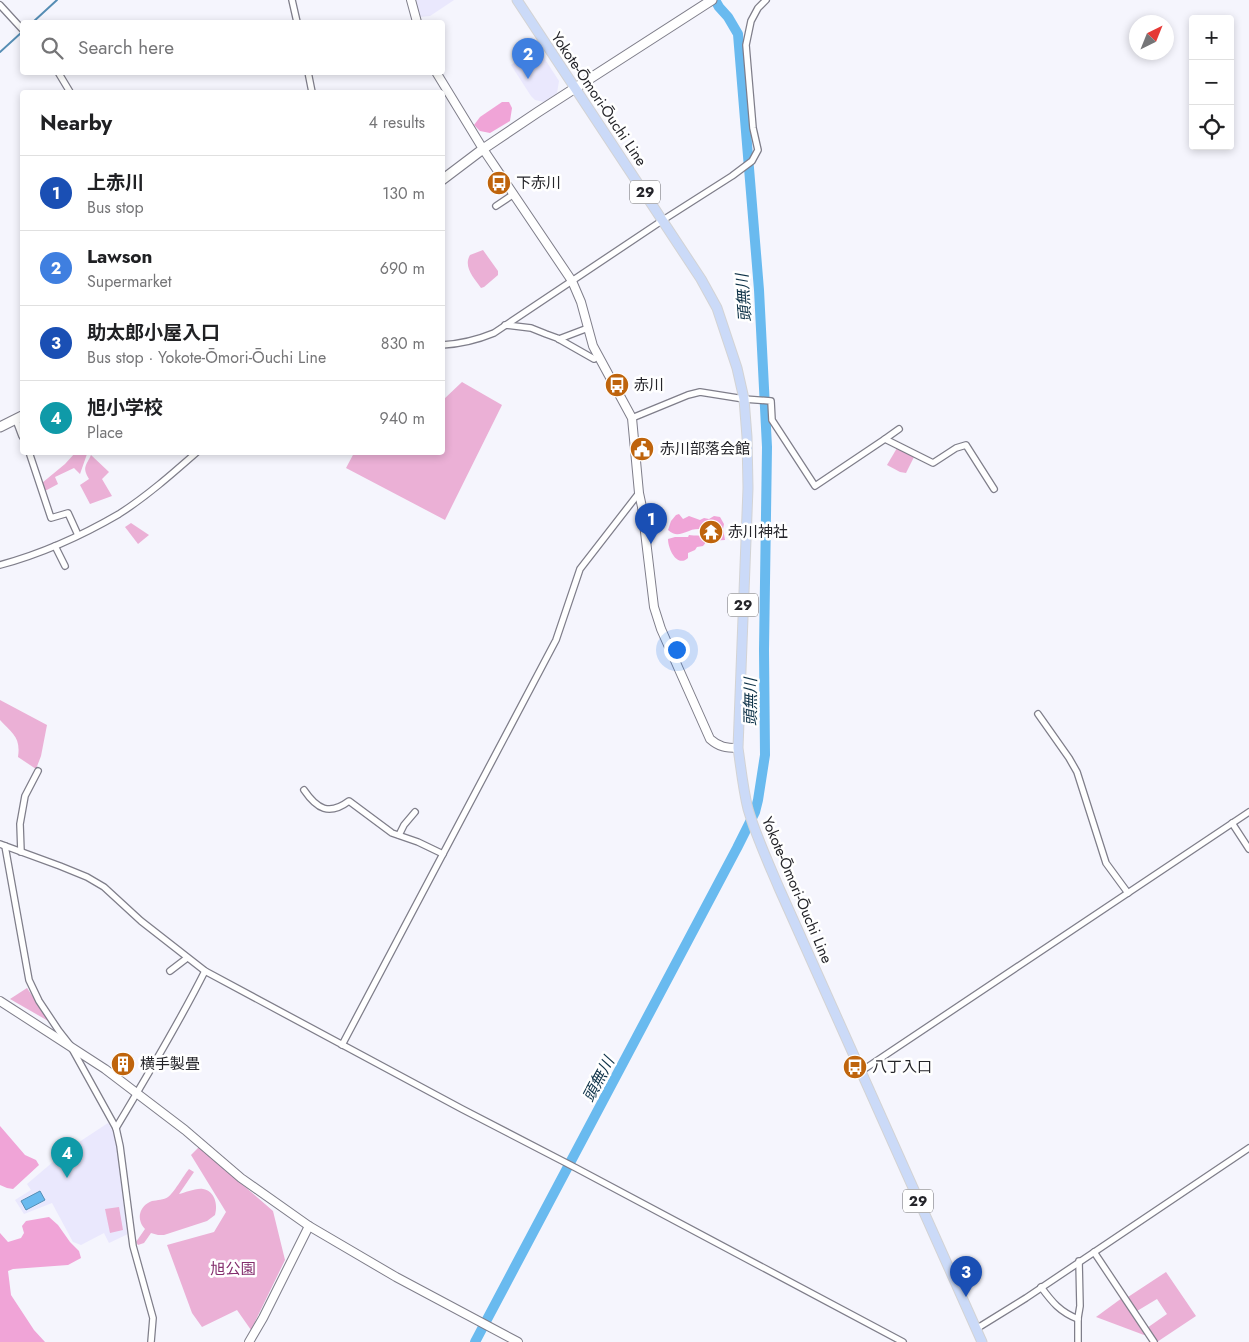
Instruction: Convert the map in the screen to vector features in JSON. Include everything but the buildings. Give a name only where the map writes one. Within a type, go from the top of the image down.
[{"type":"main road","name":"Yokote-Ōmori-Ōuchi Line","points":[[517,0],[663,220],[701,279],[717,308],[737,368],[744,399],[747,437],[748,488],[738,748],[743,788],[758,838],[779,888],[982,1342]]},
{"type":"main road","points":[[445,178],[538,112],[712,0]]},
{"type":"main road","points":[[0,427],[19,418]]},
{"type":"street","points":[[292,0],[297,20]]},
{"type":"street","points":[[411,0],[416,20]]},
{"type":"street","points":[[445,345],[478,339],[494,333],[752,161],[758,150],[753,128],[746,45],[751,21],[758,8],[766,0]]},
{"type":"street","points":[[0,5],[20,26]]},
{"type":"street","points":[[60,75],[69,90]]},
{"type":"street","points":[[309,75],[312,90]]},
{"type":"street","points":[[438,75],[484,149],[572,281],[581,302],[593,346],[632,418],[639,493],[654,607],[661,629],[710,739],[717,745],[726,748],[738,748]]},
{"type":"street","points":[[496,206],[514,194]]},
{"type":"street","points":[[505,325],[531,328],[558,339],[594,358],[598,356]]},
{"type":"street","points":[[558,339],[588,328]]},
{"type":"street","points":[[632,418],[700,392],[771,401],[772,420],[815,486],[899,429]]},
{"type":"street","points":[[885,439],[933,462],[956,448],[966,445],[994,489]]},
{"type":"street","points":[[29,455],[51,518],[68,513],[78,535]]},
{"type":"street","points":[[0,565],[55,546],[126,508],[154,489],[194,455]]},
{"type":"street","points":[[342,1045],[410,913],[556,640],[580,569],[639,493]]},
{"type":"street","points":[[55,546],[65,566]]},
{"type":"street","points":[[1038,714],[1077,772],[1106,863],[1128,893]]},
{"type":"street","points":[[21,852],[20,824],[24,796],[38,771]]},
{"type":"street","points":[[304,790],[317,806],[328,809],[340,807],[349,801],[392,833],[418,842],[443,854]]},
{"type":"street","points":[[399,835],[404,825],[415,812]]},
{"type":"street","points":[[860,1072],[1249,812]]},
{"type":"street","points":[[1232,823],[1249,849]]},
{"type":"street","points":[[2,845],[88,877],[104,887],[141,921],[205,972],[462,1110],[576,1168],[903,1342]]},
{"type":"street","points":[[2,845],[29,980],[39,1001],[70,1045],[116,1128],[133,1246],[153,1318],[151,1342]]},
{"type":"street","points":[[170,971],[187,958]]},
{"type":"street","points":[[116,1128],[170,1038],[205,972]]},
{"type":"street","points":[[0,1001],[70,1045],[137,1093],[185,1130],[241,1178],[309,1226],[396,1277],[518,1342]]},
{"type":"street","points":[[976,1329],[1249,1148]]},
{"type":"street","points":[[249,1342],[309,1226]]},
{"type":"street","points":[[1094,1252],[1154,1342]]},
{"type":"street","points":[[1078,1342],[1080,1306],[1079,1261]]},
{"type":"street","points":[[1041,1287],[1054,1305],[1069,1316],[1078,1319]]},
{"type":"shaded area","points":[[416,0],[454,0],[430,16],[419,17]]},
{"type":"shaded area","points":[[537,47],[559,81],[557,93],[544,102],[535,100],[531,96],[511,65]]},
{"type":"shaded area","points":[[502,102],[509,102],[512,108],[510,121],[490,133],[480,131],[474,125],[480,117]]},
{"type":"shaded area","points":[[679,514],[683,519],[689,516],[700,520],[704,518],[709,519],[714,516],[720,517],[724,524],[725,540],[707,541],[703,546],[697,547],[688,553],[688,558],[680,561],[671,552],[668,539],[688,537],[689,535],[711,535],[718,532],[716,528],[706,525],[702,529],[673,534],[668,530],[671,521]]},
{"type":"shaded area","points":[[108,1123],[115,1135],[128,1234],[109,1243],[104,1233],[81,1245],[73,1242],[52,1203],[24,1214],[15,1200],[31,1190],[27,1184],[67,1150]]},
{"type":"shaded area","points":[[0,1126],[25,1155],[36,1160],[39,1165],[13,1189],[0,1185]]},
{"type":"shaded area","points":[[49,1217],[79,1251],[81,1258],[68,1265],[8,1271],[11,1295],[34,1330],[45,1342],[0,1342],[0,1233],[8,1242],[21,1238],[24,1233],[22,1226],[26,1221]]},
{"type":"green space","points":[[483,250],[498,271],[498,275],[481,288],[470,272],[468,259],[470,255]]},
{"type":"green space","points":[[462,382],[502,405],[445,520],[346,468],[353,455],[445,455],[445,398]]},
{"type":"green space","points":[[897,448],[914,457],[906,473],[887,465]]},
{"type":"green space","points":[[73,455],[87,455],[80,474],[74,468],[55,477],[58,484],[45,491],[42,483]]},
{"type":"green space","points":[[91,455],[109,472],[102,479],[112,496],[90,504],[80,485],[89,479],[85,469]]},
{"type":"green space","points":[[131,523],[149,535],[138,544],[125,527]]},
{"type":"green space","points":[[0,700],[47,725],[41,756],[36,769],[18,757],[17,740],[0,720]]},
{"type":"green space","points":[[27,988],[50,1022],[10,999]]},
{"type":"green space","name":"旭公園","points":[[199,1147],[273,1211],[285,1260],[251,1330],[237,1310],[202,1327],[192,1313],[167,1245],[214,1232],[226,1212],[191,1155]]},
{"type":"green space","points":[[189,1169],[194,1172],[179,1194],[197,1189],[207,1190],[215,1199],[215,1215],[207,1221],[164,1235],[151,1233],[144,1243],[138,1245],[136,1242],[145,1229],[140,1221],[140,1213],[144,1206],[152,1201],[168,1197]]},
{"type":"green space","points":[[119,1207],[123,1230],[110,1233],[105,1209]]},
{"type":"green space","points":[[1166,1272],[1196,1316],[1157,1342],[1147,1328],[1167,1314],[1157,1299],[1137,1311],[1128,1297]]},
{"type":"green space","points":[[1122,1298],[1146,1334],[1144,1335],[1096,1317]]},
{"type":"water","points":[[40,1191],[45,1200],[26,1210],[21,1201]]},
{"type":"waterway","points":[[35,20],[57,0]]},
{"type":"waterway","name":"頭無川","points":[[475,1342],[737,848],[755,812],[758,800],[765,755],[764,650],[767,447],[759,290],[738,34],[715,0]]},
{"type":"waterway","points":[[0,52],[20,34]]},
{"type":"place","name":"Lawson","points":[[528,79]]},
{"type":"place","name":"下赤川","points":[[499,183]]},
{"type":"place","name":"赤川","points":[[617,385]]},
{"type":"place","name":"赤川部落会館","points":[[642,449]]},
{"type":"place","name":"赤川神社","points":[[711,532]]},
{"type":"place","name":"上赤川","points":[[651,544]]},
{"type":"place","name":"横手製畳","points":[[123,1064]]},
{"type":"place","name":"八丁入口","points":[[855,1067]]},
{"type":"place","name":"旭小学校","points":[[67,1178]]},
{"type":"place","name":"助太郎小屋入口","points":[[966,1297]]}]
